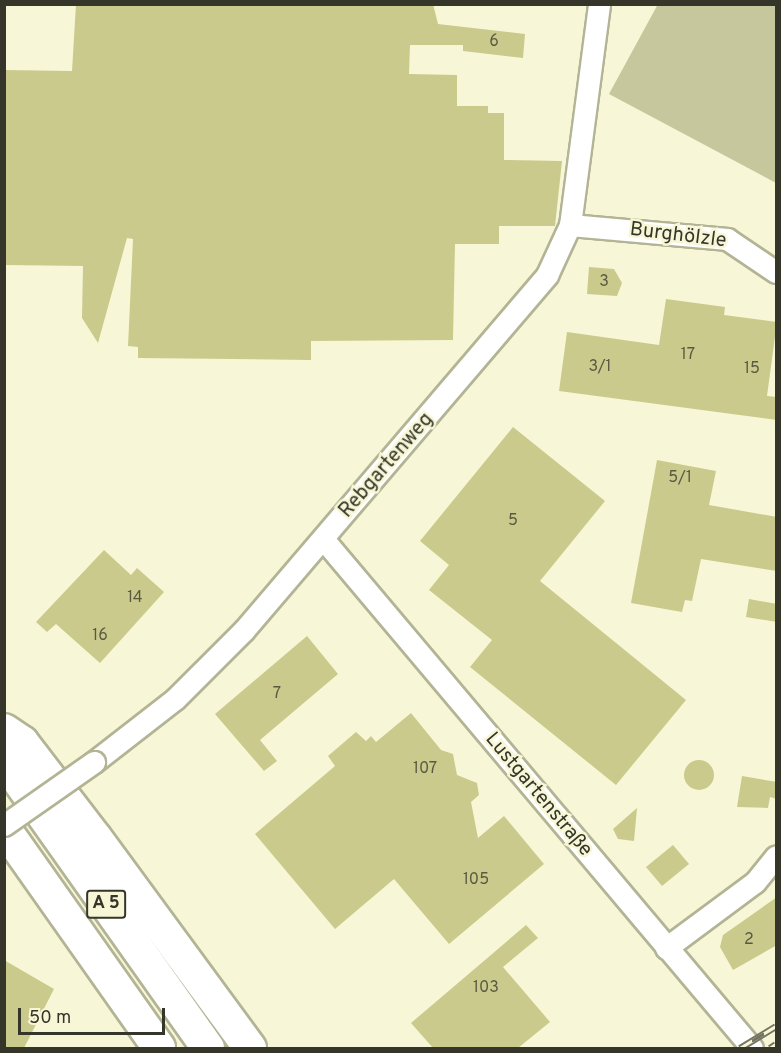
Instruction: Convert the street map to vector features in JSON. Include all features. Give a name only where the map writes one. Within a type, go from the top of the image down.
[{"type":"highway","points":[[4,730],[22,742],[206,981],[250,1048]]},
{"type":"highway","name":"A 5","points":[[4,760],[208,1048]]},
{"type":"highway","name":"A 5","points":[[4,826],[152,1043]]},
{"type":"highway","points":[[206,981],[232,996],[273,1048]]},
{"type":"street","name":"Rebgartenweg","points":[[4,826],[94,762],[175,699],[324,540],[510,323],[547,275],[570,225],[599,4]]},
{"type":"street","name":"Burghölzle","points":[[570,225],[727,238],[777,272]]},
{"type":"street","name":"Lustgartenstraße","points":[[324,540],[752,1048]]},
{"type":"street","points":[[666,948],[755,882],[777,856]]},
{"type":"green space","points":[[658,4],[776,5],[776,183],[609,94]]},
{"type":"building","points":[[76,4],[433,4],[438,24],[525,34],[523,58],[463,51],[463,45],[410,45],[409,74],[457,75],[457,106],[488,106],[488,113],[504,113],[504,160],[562,161],[555,226],[499,226],[499,244],[455,244],[453,340],[311,341],[311,360],[138,358],[138,347],[128,346],[133,239],[127,238],[98,343],[82,318],[83,266],[4,265],[4,70],[72,71]]},
{"type":"building","points":[[589,267],[614,269],[622,283],[617,296],[587,294]]},
{"type":"building","points":[[666,299],[725,307],[724,315],[777,322],[767,396],[777,397],[777,420],[559,391],[567,332],[659,345]]},
{"type":"building","points":[[513,427],[605,501],[540,581],[686,700],[616,785],[470,667],[492,640],[429,590],[449,565],[420,541]]},
{"type":"building","points":[[657,460],[716,471],[709,505],[777,517],[777,571],[701,559],[692,601],[685,600],[682,612],[631,603]]},
{"type":"building","points":[[104,550],[131,575],[137,568],[164,592],[100,663],[56,624],[47,632],[36,622]]},
{"type":"building","points":[[749,599],[777,604],[777,622],[746,617]]},
{"type":"building","points":[[307,636],[338,674],[260,740],[277,761],[264,771],[215,714]]},
{"type":"building","points":[[411,713],[441,750],[453,754],[457,775],[477,783],[479,795],[471,802],[478,838],[504,816],[544,864],[449,944],[394,879],[335,929],[255,834],[335,766],[328,756],[356,732],[366,741],[371,736],[376,742]]},
{"type":"building","points":[[699,760],[709,765],[714,775],[709,785],[699,790],[689,785],[684,775],[689,765]]},
{"type":"building","points":[[742,776],[777,782],[777,799],[770,797],[768,808],[737,807]]},
{"type":"building","points":[[637,808],[634,841],[618,839],[613,829]]},
{"type":"building","points":[[673,845],[689,864],[662,886],[646,867]]},
{"type":"building","points":[[777,897],[777,945],[733,970],[720,947],[723,935]]},
{"type":"building","points":[[526,925],[538,938],[503,967],[550,1022],[518,1048],[433,1048],[411,1023]]},
{"type":"building","points":[[4,960],[54,989],[24,1048],[4,1048]]},
{"type":"railway","points":[[740,1048],[776,1026]]},
{"type":"railway","points":[[770,1048],[776,1044]]}]
